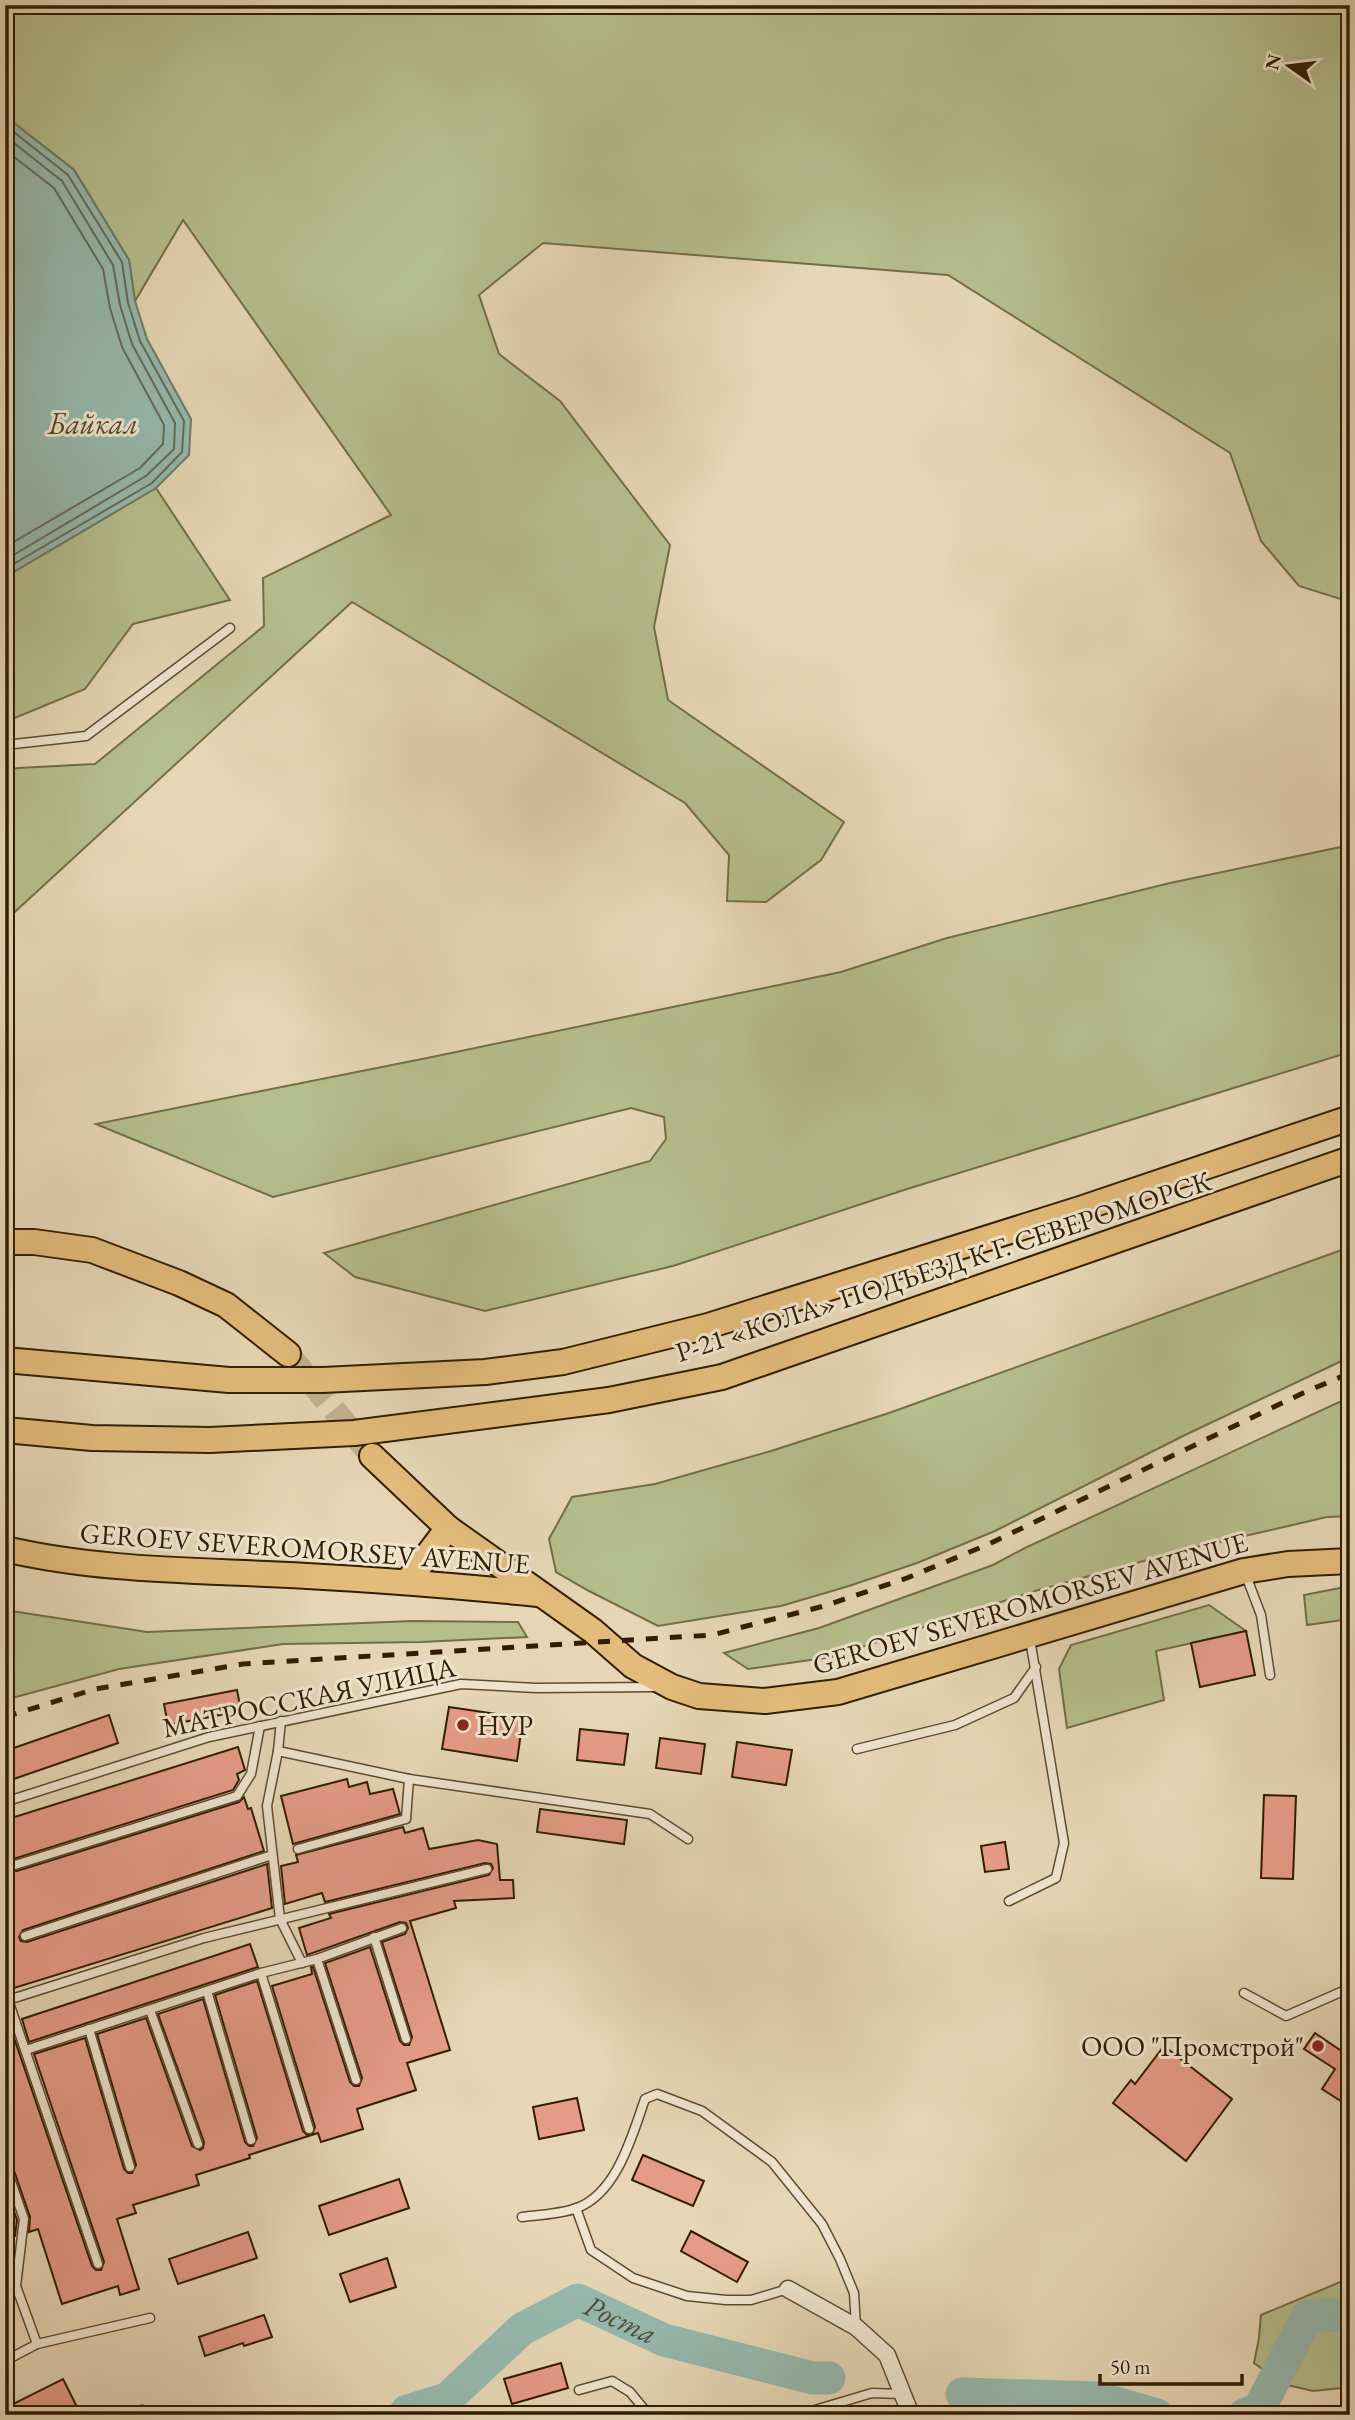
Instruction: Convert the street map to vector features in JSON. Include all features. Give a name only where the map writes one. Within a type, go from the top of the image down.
[{"type":"main road","name":"Р-21 «КОЛА» ПОДЪЕЗД К Г. СЕВЕРОМОРСК","points":[[5,1360],[202,1378],[270,1380],[485,1372],[564,1362],[708,1326],[1080,1209],[1350,1118]]},
{"type":"main road","name":"Р-21 «КОЛА» ПОДЪЕЗД К Г. СЕВЕРОМОРСК","points":[[5,1430],[92,1438],[210,1440],[341,1434],[609,1400],[722,1377],[1350,1159]]},
{"type":"main road","points":[[5,1241],[92,1250],[179,1283],[226,1305],[288,1354]]},
{"type":"main road","points":[[372,1456],[448,1528],[540,1594]]},
{"type":"main road","points":[[408,1581],[448,1528]]},
{"type":"main road","name":"GEROEV SEVEROMORSEV AVENUE","points":[[5,1549],[37,1557],[112,1566],[408,1581],[540,1594],[593,1631],[633,1666],[672,1687],[699,1696],[765,1701],[838,1692],[1244,1571],[1288,1564],[1350,1561]]},
{"type":"street","points":[[788,2289],[856,2327],[887,2355],[911,2415]]},
{"type":"lane","points":[[5,746],[86,736],[230,628]]},
{"type":"lane","points":[[1244,1571],[1261,1615],[1270,1675]]},
{"type":"lane","points":[[1009,1901],[1056,1878],[1064,1843],[1029,1636]]},
{"type":"lane","points":[[858,1749],[955,1726],[1014,1698],[1036,1667]]},
{"type":"lane","name":"МАТРОССКАЯ УЛИЦА","points":[[5,1802],[209,1737],[461,1684],[536,1688],[672,1687]]},
{"type":"lane","points":[[281,1721],[267,1806],[280,1919],[302,1963]]},
{"type":"lane","points":[[15,1865],[237,1796],[251,1774],[260,1726]]},
{"type":"lane","points":[[278,1751],[409,1779],[650,1814],[688,1839]]},
{"type":"lane","points":[[298,1849],[406,1819],[409,1779]]},
{"type":"lane","points":[[24,1936],[272,1855]]},
{"type":"lane","points":[[99,2264],[7,1996],[204,1938],[487,1869]]},
{"type":"lane","points":[[26,2050],[261,1973],[317,1959],[402,1928]]},
{"type":"lane","points":[[374,1937],[407,2039]]},
{"type":"lane","points":[[317,1959],[356,2080]]},
{"type":"lane","points":[[261,1973],[309,2129]]},
{"type":"lane","points":[[1244,1993],[1286,2016],[1350,1988]]},
{"type":"lane","points":[[207,1991],[251,2140]]},
{"type":"lane","points":[[150,2010],[198,2144]]},
{"type":"lane","points":[[89,2029],[130,2167]]},
{"type":"lane","points":[[522,2217],[576,2208],[600,2194],[619,2164],[645,2099],[657,2094],[702,2112],[772,2162],[822,2224],[855,2293],[856,2327]]},
{"type":"lane","points":[[5,2164],[24,2219],[16,2286]]},
{"type":"lane","points":[[576,2208],[591,2250],[633,2278],[687,2296],[726,2300],[751,2300],[788,2289]]},
{"type":"lane","points":[[5,2269],[16,2286],[37,2344]]},
{"type":"lane","points":[[5,2361],[37,2344],[150,2318]]},
{"type":"lane","points":[[579,2390],[612,2381],[630,2392],[649,2415]]},
{"type":"lane","points":[[798,2415],[872,2393],[901,2394]]},
{"type":"lane","points":[[141,2415],[141,2410],[184,2415]]},
{"type":"green space","points":[[5,5],[1350,5],[1350,602],[1299,586],[1261,541],[1230,453],[948,275],[543,243],[479,295],[499,354],[560,401],[670,545],[654,627],[668,700],[844,822],[821,860],[766,902],[727,901],[729,855],[685,803],[352,602],[5,921],[5,771],[95,764],[264,626],[263,578],[391,515],[183,220],[135,301],[129,260],[74,170],[5,116]]},
{"type":"green space","points":[[156,488],[230,600],[133,624],[85,689],[5,722],[5,577]]},
{"type":"green space","points":[[1350,845],[1350,1052],[904,1190],[673,1266],[485,1311],[355,1277],[324,1253],[650,1161],[666,1139],[664,1117],[631,1108],[273,1197],[96,1124],[841,972],[947,938],[1170,883]]},
{"type":"green space","points":[[1350,1247],[1350,1357],[1185,1435],[995,1531],[917,1563],[781,1606],[658,1626],[556,1572],[549,1539],[572,1497],[655,1484],[771,1451],[889,1413]]},
{"type":"green space","points":[[1350,1397],[1350,1516],[1327,1517],[1180,1551],[1035,1591],[831,1657],[748,1669],[724,1653],[819,1628],[993,1565]]},
{"type":"green space","points":[[1350,1586],[1350,1619],[1307,1625],[1304,1595]]},
{"type":"green space","points":[[1209,1605],[1246,1631],[1156,1651],[1164,1700],[1067,1728],[1059,1669],[1071,1645]]},
{"type":"green space","points":[[5,1610],[147,1632],[412,1621],[518,1622],[527,1637],[283,1644],[119,1669],[5,1700]]},
{"type":"green space","points":[[1350,2275],[1350,2387],[1313,2391],[1283,2384],[1254,2363],[1261,2315],[1345,2280]]},
{"type":"water","name":"Байкал","points":[[5,116],[74,170],[129,260],[135,301],[147,339],[191,419],[189,455],[156,488],[5,577]]},
{"type":"building","points":[[1246,1631],[1255,1675],[1200,1687],[1191,1643]]},
{"type":"building","points":[[237,1690],[241,1711],[168,1725],[164,1704]]},
{"type":"building","points":[[449,1707],[523,1718],[517,1761],[442,1749]]},
{"type":"building","points":[[109,1715],[118,1743],[5,1782],[5,1751]]},
{"type":"building","points":[[580,1729],[628,1734],[624,1765],[577,1760]]},
{"type":"building","points":[[660,1738],[705,1744],[701,1774],[656,1768]]},
{"type":"building","points":[[737,1742],[792,1750],[786,1785],[732,1777]]},
{"type":"building","points":[[238,1747],[245,1770],[237,1774],[239,1780],[233,1790],[13,1859],[9,1866],[11,1870],[17,1871],[239,1802],[244,1797],[248,1809],[251,1808],[264,1851],[23,1930],[19,1937],[21,1941],[27,1942],[267,1864],[272,1908],[11,1989],[5,1985],[5,1959],[14,1958],[5,1931],[5,1820]]},
{"type":"building","points":[[347,1779],[349,1787],[367,1782],[370,1794],[393,1789],[400,1814],[293,1844],[281,1796]]},
{"type":"building","points":[[1264,1795],[1296,1796],[1293,1879],[1261,1878]]},
{"type":"building","points":[[540,1809],[627,1820],[624,1844],[537,1832]]},
{"type":"building","points":[[403,1827],[405,1833],[423,1828],[429,1849],[478,1840],[497,1844],[500,1880],[513,1880],[514,1898],[454,1901],[456,1908],[410,1921],[450,2050],[407,2063],[416,2090],[357,2109],[363,2129],[321,2142],[318,2133],[312,2135],[315,2127],[272,1986],[312,1974],[313,1967],[350,2082],[359,2086],[362,2078],[325,1963],[370,1947],[400,2041],[409,2045],[412,2037],[382,1942],[405,1934],[408,1928],[406,1923],[400,1922],[307,1955],[299,1928],[331,1918],[329,1914],[489,1875],[493,1868],[491,1864],[485,1863],[325,1902],[322,1893],[285,1904],[281,1866],[298,1862],[296,1855]]},
{"type":"building","points":[[1005,1842],[1009,1869],[985,1872],[981,1846]]},
{"type":"building","points":[[250,1944],[258,1967],[29,2042],[22,2019]]},
{"type":"building","points":[[257,1981],[303,2131],[312,2135],[196,2175],[199,2185],[133,2205],[136,2213],[117,2219],[139,2289],[120,2295],[118,2286],[62,2304],[38,2229],[29,2232],[30,2217],[11,2162],[5,2158],[5,2024],[9,2023],[92,2266],[96,2270],[101,2270],[104,2262],[34,2054],[85,2038],[124,2169],[132,2173],[136,2165],[97,2034],[146,2018],[192,2146],[200,2150],[204,2142],[158,2014],[203,1999],[245,2142],[253,2146],[257,2138],[215,1995]]},
{"type":"building","points":[[1315,2033],[1346,2054],[1350,2048],[1350,2107],[1322,2089],[1335,2069],[1304,2049]]},
{"type":"building","points":[[1164,2046],[1232,2099],[1186,2161],[1113,2103],[1131,2080],[1135,2084]]},
{"type":"building","points":[[577,2098],[584,2130],[539,2139],[533,2107]]},
{"type":"building","points":[[643,2155],[704,2181],[693,2206],[632,2180]]},
{"type":"building","points":[[399,2179],[409,2208],[329,2235],[319,2206]]},
{"type":"building","points":[[5,2185],[17,2220],[15,2236],[5,2240]]},
{"type":"building","points":[[691,2231],[748,2262],[737,2282],[681,2251]]},
{"type":"building","points":[[248,2232],[257,2258],[178,2284],[169,2259]]},
{"type":"building","points":[[387,2258],[396,2287],[350,2302],[340,2274]]},
{"type":"building","points":[[264,2315],[272,2337],[244,2346],[243,2343],[205,2356],[199,2337]]},
{"type":"building","points":[[561,2363],[568,2388],[512,2404],[504,2379]]},
{"type":"building","points":[[63,2379],[81,2415],[5,2415],[5,2408]]},
{"type":"waterway","name":"Роста","points":[[404,2415],[407,2411],[447,2399],[522,2329],[578,2300],[664,2340],[813,2378],[829,2378]]},
{"type":"waterway","name":"Роста","points":[[1244,2415],[1259,2409],[1307,2317],[1350,2314]]},
{"type":"waterway","name":"Роста","points":[[962,2394],[1099,2398],[1157,2415]]},
{"type":"tunnel","points":[[288,1354],[372,1456]]},
{"type":"railway","points":[[5,1717],[95,1689],[243,1664],[712,1635],[824,1606],[907,1578],[989,1544],[1350,1373]]},
{"type":"place","name":"НУР","points":[[463,1725]]},
{"type":"place","name":"ООО \"Промстрой\"","points":[[1318,2046]]}]
